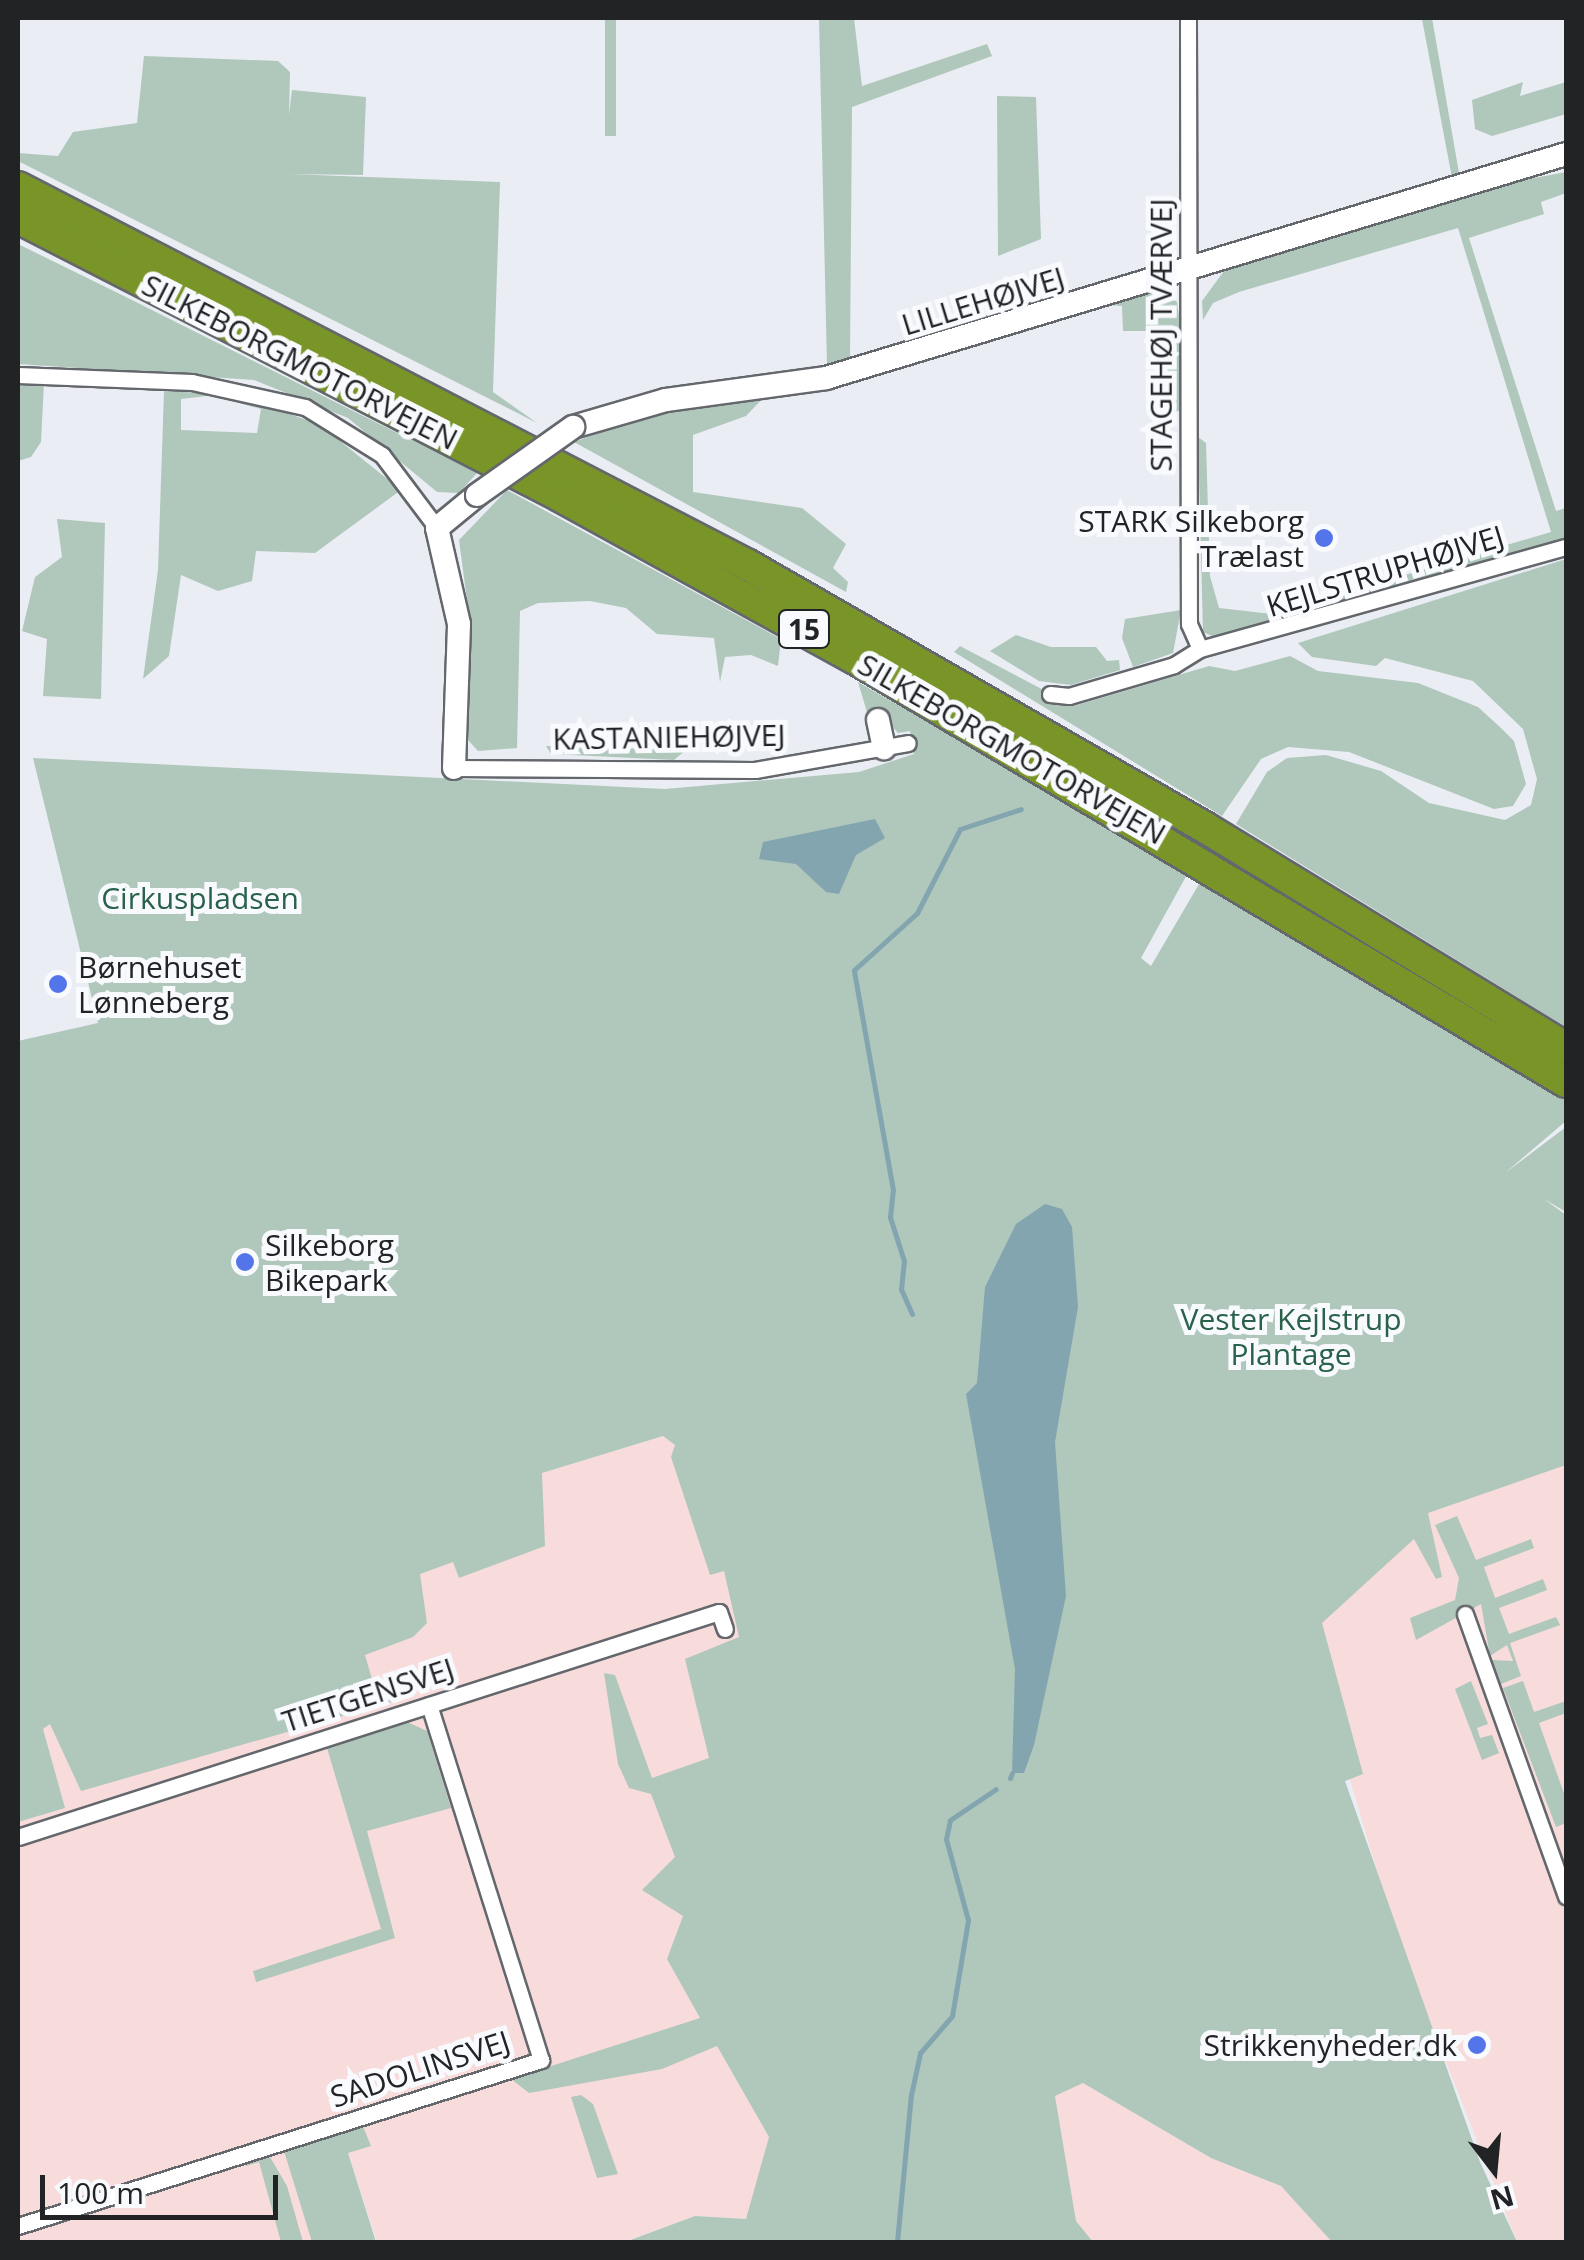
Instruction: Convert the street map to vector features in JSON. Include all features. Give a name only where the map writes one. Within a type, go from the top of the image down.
[{"type":"highway","name":"SILKEBORGMOTORVEJEN","points":[[18,187],[748,565],[1206,828],[1566,1048]]},
{"type":"highway","name":"SILKEBORGMOTORVEJEN","points":[[18,218],[732,590],[1189,850],[1566,1082]]},
{"type":"street","name":"STAGEHØJ TVÆRVEJ","points":[[1188,18],[1189,624],[1200,648]]},
{"type":"street","name":"LILLEHØJVEJ","points":[[436,528],[573,428],[666,400],[826,378],[1566,154]]},
{"type":"street","points":[[18,375],[192,382],[305,408],[382,455],[436,528],[459,624],[454,768]]},
{"type":"street","name":"KEJLSTRUPHØJVEJ","points":[[1050,694],[1069,696],[1174,666],[1200,648],[1566,547]]},
{"type":"street","points":[[878,720],[884,748]]},
{"type":"street","name":"KASTANIEHØJVEJ","points":[[454,768],[755,770],[908,743]]},
{"type":"street","name":"TIETGENSVEJ","points":[[18,1836],[719,1612],[725,1628]]},
{"type":"street","points":[[1465,1614],[1559,1849],[1566,1896]]},
{"type":"street","name":"SADOLINSVEJ","points":[[18,2226],[541,2060],[429,1705]]},
{"type":"shaded area","points":[[663,1436],[725,1484],[762,1629],[709,1759],[646,1781],[676,1858],[683,1916],[667,1959],[769,2137],[747,2219],[695,2216],[624,2242],[377,2242],[348,2153],[318,2242],[18,2242],[18,1615],[81,1791],[230,1568]]},
{"type":"shaded area","points":[[1566,1465],[1566,2242],[1517,2242],[1396,1935],[1302,1618],[1413,1514]]},
{"type":"shaded area","points":[[1083,2083],[1211,2158],[1281,2186],[1332,2242],[1093,2242],[1076,2221],[1055,2096]]},
{"type":"green space","points":[[605,18],[616,18],[616,136],[605,136]]},
{"type":"green space","points":[[819,18],[854,18],[862,86],[987,44],[992,56],[852,107],[850,359],[827,365]]},
{"type":"green space","points":[[1432,18],[1459,173],[1452,178],[1422,19]]},
{"type":"green space","points":[[144,56],[278,61],[290,72],[289,115],[292,90],[366,97],[363,175],[288,174],[500,182],[493,392],[537,423],[18,161],[18,153],[58,156],[73,132],[137,123]]},
{"type":"green space","points":[[1523,82],[1520,96],[1566,82],[1566,114],[1492,136],[1475,129],[1472,100]]},
{"type":"green space","points":[[997,96],[1036,97],[1041,239],[998,256]]},
{"type":"green space","points":[[1566,172],[1566,193],[1541,202],[1544,214],[1469,238],[1556,511],[1566,508],[1566,538],[1219,639],[1203,632],[1198,437],[1206,443],[1210,576],[1219,608],[1273,614],[1551,532],[1458,228],[1239,292],[1213,303],[1203,320],[1202,301],[1224,271],[1488,187]]},
{"type":"green space","points":[[18,244],[477,473],[459,493],[437,492],[348,418],[254,380],[18,364]]},
{"type":"green space","points":[[1157,289],[1177,302],[1180,411],[1169,412],[1166,331],[1123,331],[1122,306],[1109,305]]},
{"type":"green space","points":[[18,381],[44,382],[41,442],[31,457],[18,461]]},
{"type":"green space","points":[[164,391],[224,394],[181,399],[181,430],[257,433],[261,409],[239,403],[240,396],[320,425],[401,490],[315,553],[256,551],[252,581],[218,591],[181,575],[169,656],[143,679],[158,570]]},
{"type":"green space","points":[[765,396],[746,416],[693,435],[693,492],[802,508],[846,544],[833,568],[848,582],[846,592],[574,442],[655,412]]},
{"type":"green space","points":[[507,490],[781,639],[778,666],[751,655],[725,657],[720,682],[714,638],[657,634],[626,608],[590,601],[538,603],[520,611],[517,748],[478,751],[468,740],[471,630],[459,540]]},
{"type":"green space","points":[[57,519],[105,523],[101,699],[43,696],[47,639],[22,631],[35,577],[62,557]]},
{"type":"green space","points":[[1566,559],[1566,1027],[1236,824],[1267,772],[1287,758],[1326,755],[1381,771],[1429,803],[1505,820],[1531,805],[1537,779],[1523,729],[1473,681],[1385,658],[1376,666],[1312,657],[1298,643]]},
{"type":"green space","points":[[1181,610],[1173,653],[1133,667],[1122,638],[1125,619]]},
{"type":"green space","points":[[1016,635],[1051,647],[1096,647],[1107,661],[1119,660],[1120,670],[1071,685],[1039,681],[990,651]]},
{"type":"green space","points":[[960,646],[1074,706],[1209,666],[1235,671],[1290,656],[1318,671],[1418,683],[1478,707],[1501,728],[1514,741],[1526,784],[1513,806],[1494,809],[1349,752],[1288,747],[1261,759],[1222,816],[954,652]]},
{"type":"green space","points":[[858,682],[1189,871],[1141,958],[1151,966],[1202,879],[1566,1101],[1566,1121],[1505,1173],[1566,1127],[1566,1212],[1544,1199],[1566,1215],[1566,1465],[1428,1513],[1442,1577],[1436,1579],[1414,1539],[1322,1623],[1363,1774],[1345,1781],[1480,2162],[1517,2242],[1332,2242],[1281,2186],[1211,2158],[1083,2083],[1055,2096],[1076,2221],[1093,2242],[625,2242],[695,2216],[746,2219],[769,2137],[717,2046],[662,2069],[529,2093],[511,2079],[700,2018],[667,1959],[683,1916],[642,1890],[675,1857],[651,1794],[629,1788],[618,1764],[604,1673],[615,1675],[652,1778],[709,1758],[685,1659],[739,1637],[724,1571],[710,1575],[671,1457],[675,1445],[663,1436],[542,1473],[545,1546],[459,1578],[453,1562],[420,1574],[427,1623],[413,1637],[365,1655],[374,1686],[397,1681],[402,1699],[81,1791],[50,1724],[43,1729],[65,1808],[18,1822],[18,1041],[98,1023],[33,758],[665,789],[859,772],[914,754],[910,731],[898,733],[882,715],[869,719]]},
{"type":"green space","points":[[546,746],[686,750],[674,760],[551,754]]},
{"type":"green space","points":[[1457,1516],[1476,1560],[1531,1539],[1534,1548],[1484,1567],[1495,1598],[1543,1579],[1547,1590],[1499,1608],[1509,1634],[1556,1617],[1560,1625],[1510,1643],[1521,1676],[1501,1684],[1491,1660],[1513,1661],[1507,1645],[1490,1656],[1481,1604],[1416,1640],[1410,1618],[1455,1600],[1459,1578],[1435,1525]]},
{"type":"green space","points":[[1471,1681],[1488,1724],[1477,1728],[1480,1738],[1492,1735],[1499,1753],[1482,1760],[1455,1689]]},
{"type":"green space","points":[[1523,1681],[1534,1712],[1566,1701],[1566,1713],[1539,1723],[1566,1799],[1566,1823],[1556,1827],[1503,1688]]},
{"type":"green space","points":[[405,1721],[427,1731],[451,1808],[367,1831],[395,1938],[256,1982],[253,1971],[381,1929],[327,1748]]},
{"type":"green space","points":[[581,2095],[593,2104],[618,2174],[597,2178],[571,2097]]},
{"type":"green space","points":[[362,2124],[371,2146],[348,2153],[376,2242],[312,2242],[284,2151]]},
{"type":"green space","points":[[270,2157],[287,2186],[303,2242],[281,2242],[259,2162],[246,2166],[246,2159]]},
{"type":"water","points":[[875,819],[885,838],[856,855],[839,894],[826,892],[796,864],[759,859],[763,842]]},
{"type":"water","points":[[1045,1204],[1062,1209],[1072,1227],[1078,1307],[1055,1442],[1066,1596],[1034,1745],[1024,1773],[1012,1773],[1015,1669],[966,1394],[977,1383],[985,1287],[1016,1224]]},
{"type":"waterway","points":[[912,1314],[901,1289],[904,1261],[890,1217],[893,1190],[854,970],[917,913],[960,829],[1021,809]]},
{"type":"waterway","points":[[1010,1778],[1012,1773]]},
{"type":"waterway","points":[[897,2242],[911,2095],[920,2053],[952,2016],[968,1920],[946,1839],[950,1820],[996,1789]]},
{"type":"place","name":"STARK Silkeborg Trælast","points":[[1324,538]]},
{"type":"place","name":"Børnehuset Lønneberg","points":[[58,984]]},
{"type":"place","name":"Silkeborg Bikepark","points":[[245,1262]]},
{"type":"place","name":"Strikkenyheder.dk","points":[[1477,2045]]},
{"type":"park label","name":"Cirkuspladsen","points":[[200,898]]},
{"type":"park label","name":"Vester Kejlstrup Plantage","points":[[1291,1336]]}]
